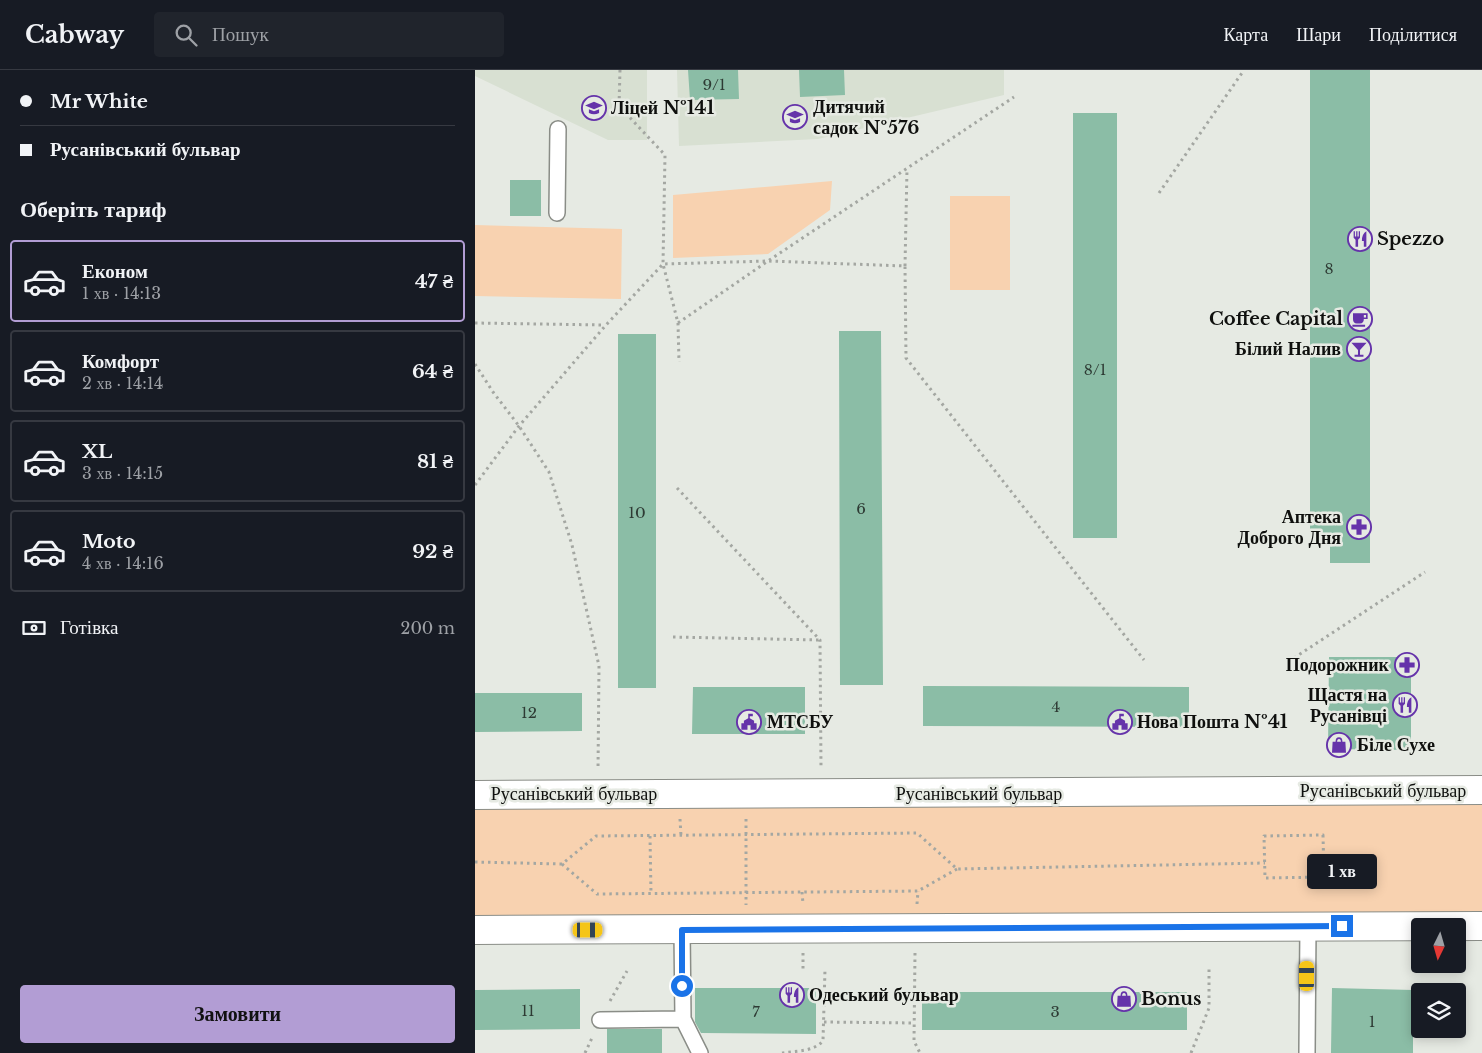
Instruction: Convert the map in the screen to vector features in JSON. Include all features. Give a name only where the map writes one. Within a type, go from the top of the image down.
[{"type":"street","name":"Русанівський бульвар","points":[[475,795],[1482,790]]},
{"type":"street","points":[[475,930],[1482,926]]},
{"type":"lane","points":[[557,213],[558,129]]},
{"type":"lane","points":[[1307,1053],[1308,926]]},
{"type":"lane","points":[[682,930],[683,1019],[700,1053]]},
{"type":"lane","points":[[600,1020],[683,1019]]},
{"type":"path","points":[[620,70],[619,106],[665,155],[663,264],[678,323],[679,362]]},
{"type":"path","points":[[1159,194],[1244,70]]},
{"type":"path","points":[[678,323],[1014,97]]},
{"type":"path","points":[[907,168],[906,358],[1144,660]]},
{"type":"path","points":[[475,485],[519,426],[606,325],[663,264],[768,261],[905,266]]},
{"type":"path","points":[[475,322],[606,325]]},
{"type":"path","points":[[475,364],[549,472],[572,545],[599,666],[598,771]]},
{"type":"path","points":[[677,488],[820,640],[821,770]]},
{"type":"path","points":[[1294,658],[1425,572]]},
{"type":"path","points":[[673,637],[820,640]]},
{"type":"path","points":[[746,794],[747,929]]},
{"type":"path","points":[[562,864],[596,836],[917,833],[957,869]]},
{"type":"path","points":[[1323,835],[1324,877],[1265,878],[1265,863],[1264,836],[1323,835]]},
{"type":"path","points":[[650,836],[651,894]]},
{"type":"path","points":[[475,862],[562,864],[597,894],[918,891],[957,869],[1265,863]]},
{"type":"path","points":[[918,891],[915,928],[914,1041],[920,1053]]},
{"type":"path","points":[[1191,1053],[1209,1008],[1209,968]]},
{"type":"path","points":[[782,1053],[819,1046],[823,1041],[825,969]]},
{"type":"path","points":[[824,1022],[914,1023]]},
{"type":"shaded area","name":"Ліцей №141","points":[[475,70],[647,70],[647,140],[608,140],[475,76]]},
{"type":"shaded area","name":"Дитячий садок №576","points":[[677,70],[1004,70],[1004,95],[818,139],[679,146]]},
{"type":"shaded area","points":[[832,181],[830,210],[768,254],[673,258],[673,195]]},
{"type":"shaded area","points":[[950,196],[1010,196],[1010,290],[950,290]]},
{"type":"shaded area","points":[[475,225],[622,229],[621,299],[475,296]]},
{"type":"shaded area","points":[[1482,790],[1482,926],[1466,926],[1466,918],[1411,918],[1411,926],[475,929],[475,795]]},
{"type":"building","points":[[688,70],[738,70],[739,99],[690,100]]},
{"type":"building","points":[[799,70],[844,70],[845,95],[800,97]]},
{"type":"building","points":[[1310,70],[1370,70],[1370,563],[1330,563],[1330,537],[1310,537]]},
{"type":"building","points":[[1073,113],[1117,113],[1117,538],[1073,538]]},
{"type":"building","points":[[510,180],[541,180],[541,216],[510,216]]},
{"type":"building","points":[[839,331],[881,331],[883,685],[840,685]]},
{"type":"building","points":[[618,334],[656,334],[656,688],[618,688]]},
{"type":"building","points":[[1329,657],[1411,657],[1411,750],[1328,749]]},
{"type":"building","points":[[923,686],[1189,687],[1189,727],[923,726]]},
{"type":"building","points":[[693,687],[805,687],[805,734],[692,734]]},
{"type":"building","points":[[475,693],[582,693],[582,731],[475,732]]},
{"type":"building","points":[[695,988],[816,988],[816,1034],[701,1033],[695,1022]]},
{"type":"building","points":[[1332,988],[1411,990],[1411,1038],[1413,1038],[1413,1053],[1331,1053]]},
{"type":"building","points":[[580,989],[580,1029],[475,1030],[475,990]]},
{"type":"building","points":[[922,992],[1187,992],[1187,1030],[922,1030]]},
{"type":"building","points":[[607,1029],[662,1029],[662,1053],[607,1053]]},
{"type":"place","name":"Ліцей №141","points":[[594,108]]},
{"type":"place","name":"Дитячий садок №576","points":[[795,117]]},
{"type":"place","name":"Spezzo","points":[[1360,239]]},
{"type":"place","name":"Coffee Capital","points":[[1360,319]]},
{"type":"place","name":"Білий Налив","points":[[1359,349]]},
{"type":"place","name":"Аптека Доброго Дня","points":[[1359,527]]},
{"type":"place","name":"Подорожник","points":[[1407,665]]},
{"type":"place","name":"Щастя на Русанівці","points":[[1405,705]]},
{"type":"place","name":"МТСБУ","points":[[749,722]]},
{"type":"place","name":"Нова Пошта №41","points":[[1120,722]]},
{"type":"place","name":"Біле Сухе","points":[[1339,745]]},
{"type":"place","name":"Одеський бульвар","points":[[792,995]]},
{"type":"place","name":"Bonus","points":[[1124,999]]},
{"type":"route","points":[[682,986],[682,930],[1342,926]]}]
